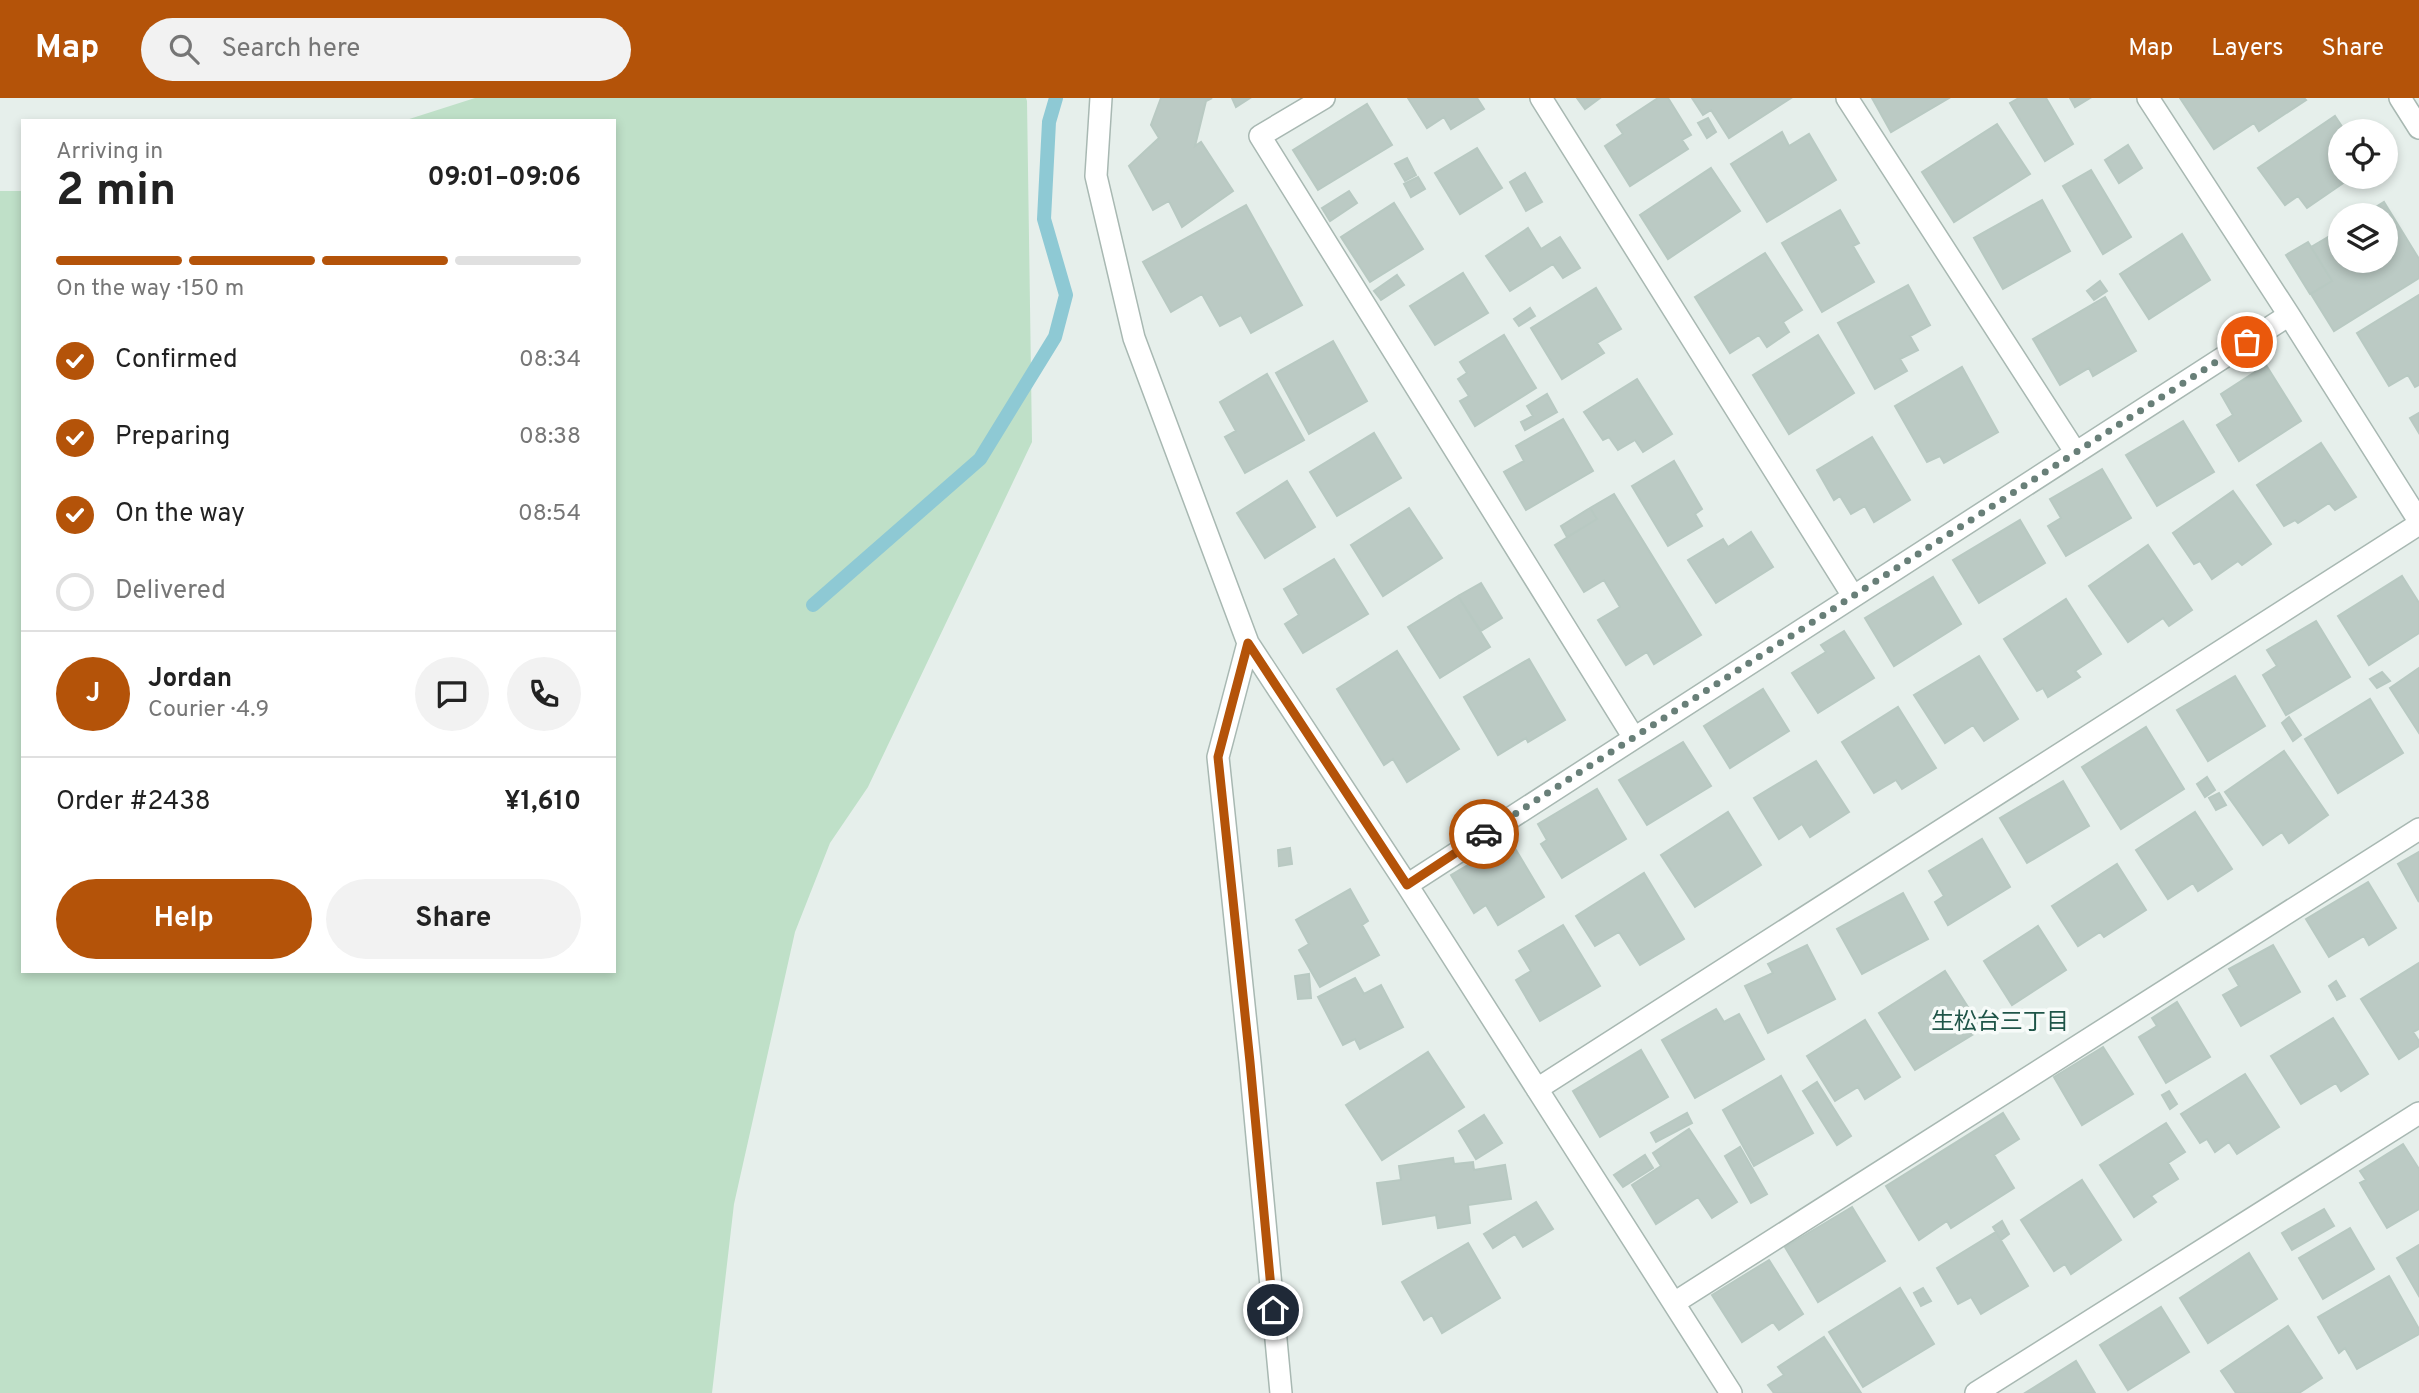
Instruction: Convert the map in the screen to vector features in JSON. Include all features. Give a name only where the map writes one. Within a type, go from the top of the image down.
[{"type":"street","points":[[1101,98],[1096,176],[1134,338],[1248,643],[1407,885],[1731,1393]]},
{"type":"street","points":[[1324,98],[1260,136],[1634,738]]},
{"type":"street","points":[[1541,98],[1853,596]]},
{"type":"street","points":[[1847,98],[2076,453]]},
{"type":"street","points":[[1537,1089],[2419,523],[2289,315],[2148,98]]},
{"type":"street","points":[[2400,98],[2419,128]]},
{"type":"street","points":[[1407,885],[2289,315]]},
{"type":"street","points":[[1248,643],[1218,757],[1250,1062],[1280,1393]]},
{"type":"street","points":[[1674,1303],[2419,829]]},
{"type":"street","points":[[1976,1393],[2419,1113]]},
{"type":"green space","points":[[475,98],[1026,98],[1032,442],[868,787],[830,843],[795,932],[734,1204],[712,1393],[0,1393],[0,191],[21,191],[21,973],[616,973],[616,119],[409,119]]},
{"type":"building","points":[[1161,98],[1212,98],[1206,101],[1195,146],[1201,142],[1233,191],[1182,227],[1169,201],[1153,210],[1129,166],[1159,138],[1151,125]]},
{"type":"building","points":[[1232,98],[1250,98],[1236,107]]},
{"type":"building","points":[[1408,98],[1477,98],[1484,109],[1451,129],[1444,117],[1427,128]]},
{"type":"building","points":[[1577,98],[1600,98],[1585,109]]},
{"type":"building","points":[[1658,98],[1668,98],[1691,135],[1682,140],[1688,149],[1630,186],[1605,146],[1623,134],[1617,125]]},
{"type":"building","points":[[1692,98],[1791,98],[1729,138],[1711,110],[1703,115]]},
{"type":"building","points":[[1872,98],[1949,98],[1891,132]]},
{"type":"building","points":[[2019,98],[2046,98],[2073,144],[2045,161],[2010,103]]},
{"type":"building","points":[[2070,98],[2090,98],[2075,107]]},
{"type":"building","points":[[2180,98],[2306,100],[2259,131],[2254,123],[2214,149]]},
{"type":"building","points":[[1367,104],[1392,145],[1318,190],[1293,150]]},
{"type":"building","points":[[1708,118],[1716,132],[1707,138],[1698,123]]},
{"type":"building","points":[[2328,121],[2328,189],[2335,189],[2307,208],[2298,196],[2285,205],[2258,168]]},
{"type":"building","points":[[1997,124],[2030,174],[1954,222],[1922,172]]},
{"type":"building","points":[[1782,132],[1789,146],[1809,134],[1836,180],[1767,222],[1731,164]]},
{"type":"building","points":[[2128,145],[2142,168],[2119,183],[2105,160]]},
{"type":"building","points":[[1477,148],[1502,188],[1460,214],[1435,173]]},
{"type":"building","points":[[1407,158],[1416,175],[1405,181],[1395,164]]},
{"type":"building","points":[[1711,168],[1740,211],[1668,259],[1640,215]]},
{"type":"building","points":[[2091,170],[2131,237],[2103,254],[2063,186]]},
{"type":"building","points":[[1525,173],[1542,202],[1526,211],[1510,182]]},
{"type":"building","points":[[1418,177],[1425,189],[1411,197],[1404,184]]},
{"type":"building","points":[[1349,191],[1357,203],[1330,221],[1322,208]]},
{"type":"building","points":[[2042,200],[2070,251],[2003,289],[1974,238]]},
{"type":"building","points":[[1394,203],[1423,249],[1370,282],[1341,237]]},
{"type":"building","points":[[1246,205],[1302,305],[1251,333],[1241,315],[1220,326],[1202,294],[1171,312],[1143,262]]},
{"type":"building","points":[[1840,210],[1859,243],[1853,246],[1874,282],[1822,312],[1782,243]]},
{"type":"building","points":[[2398,225],[2419,259],[2419,278],[2334,331],[2311,294],[2332,281],[2311,247],[2328,237],[2328,273],[2398,273]]},
{"type":"building","points":[[1528,228],[1541,249],[1560,237],[1580,268],[1563,278],[1553,264],[1510,291],[1486,256]]},
{"type":"building","points":[[2182,234],[2210,280],[2149,319],[2120,274]]},
{"type":"building","points":[[2308,242],[2332,281],[2310,294],[2286,255]]},
{"type":"building","points":[[1765,253],[1802,310],[1783,322],[1789,332],[1767,347],[1759,335],[1730,353],[1695,297]]},
{"type":"building","points":[[1463,273],[1488,313],[1435,345],[1410,306]]},
{"type":"building","points":[[1397,275],[1404,285],[1381,300],[1374,291]]},
{"type":"building","points":[[2100,281],[2107,291],[2094,300],[2087,291]]},
{"type":"building","points":[[1908,285],[1930,325],[1910,336],[1918,350],[1900,359],[1907,371],[1875,389],[1838,323]]},
{"type":"building","points":[[1596,288],[1621,329],[1597,343],[1604,353],[1562,379],[1531,328]]},
{"type":"building","points":[[2419,295],[2419,385],[2415,387],[2408,375],[2389,386],[2357,333]]},
{"type":"building","points":[[2105,297],[2136,351],[2093,376],[2089,368],[2060,385],[2033,339]]},
{"type":"building","points":[[1530,308],[1535,316],[1519,326],[1514,319]]},
{"type":"building","points":[[1504,335],[1536,388],[1475,426],[1460,401],[1469,396],[1458,379],[1467,373],[1460,362]]},
{"type":"building","points":[[1818,335],[1854,393],[1789,434],[1753,375]]},
{"type":"building","points":[[1333,341],[1367,401],[1309,434],[1276,373]]},
{"type":"building","points":[[2266,365],[2301,421],[2239,461],[2217,425],[2233,415],[2221,394]]},
{"type":"building","points":[[1962,367],[1998,432],[1944,463],[1940,456],[1927,462],[1895,406]]},
{"type":"building","points":[[1267,374],[1304,440],[1245,473],[1225,437],[1236,431],[1220,402]]},
{"type":"building","points":[[1637,379],[1672,434],[1643,452],[1635,440],[1618,450],[1609,437],[1603,440],[1584,412]]},
{"type":"building","points":[[1547,394],[1557,412],[1525,430],[1521,422],[1533,416],[1527,406]]},
{"type":"building","points":[[2419,413],[2419,433],[2410,418]]},
{"type":"building","points":[[1563,419],[1593,471],[1526,510],[1504,472],[1524,461],[1516,446]]},
{"type":"building","points":[[2183,421],[2214,472],[2157,506],[2126,455]]},
{"type":"building","points":[[1374,433],[1401,478],[1337,516],[1310,472]]},
{"type":"building","points":[[1872,437],[1910,500],[1874,522],[1865,506],[1851,514],[1840,496],[1834,500],[1817,470]]},
{"type":"building","points":[[2321,443],[2356,497],[2335,510],[2329,503],[2298,523],[2295,520],[2284,526],[2257,485]]},
{"type":"building","points":[[1674,461],[1702,509],[1695,514],[1702,526],[1668,546],[1632,486]]},
{"type":"building","points":[[2102,469],[2131,518],[2066,556],[2048,526],[2061,518],[2050,499]]},
{"type":"building","points":[[1287,481],[1315,527],[1265,558],[1237,513]]},
{"type":"building","points":[[2233,491],[2271,544],[2242,565],[2238,561],[2212,579],[2200,561],[2194,564],[2173,533]]},
{"type":"building","points":[[1614,494],[1701,635],[1654,664],[1647,652],[1626,665],[1598,620],[1620,607],[1604,580],[1584,592],[1555,545],[1597,519],[1590,508]]},
{"type":"building","points":[[1409,508],[1442,558],[1383,596],[1351,545]]},
{"type":"building","points":[[1590,508],[1597,519],[1567,537],[1561,526]]},
{"type":"building","points":[[2020,520],[2045,563],[1979,603],[1953,560]]},
{"type":"building","points":[[1751,532],[1773,567],[1716,603],[1688,560],[1723,539],[1728,547]]},
{"type":"building","points":[[2148,545],[2192,610],[2169,626],[2163,618],[2128,642],[2089,586]]},
{"type":"building","points":[[1334,559],[1368,614],[1303,653],[1285,624],[1299,615],[1284,589]]},
{"type":"building","points":[[2402,576],[2419,603],[2419,633],[2369,665],[2338,616]]},
{"type":"building","points":[[1933,577],[1961,624],[1894,666],[1865,618]]},
{"type":"building","points":[[1481,583],[1502,618],[1481,631],[1458,596]]},
{"type":"building","points":[[1458,596],[1490,647],[1440,678],[1408,627]]},
{"type":"building","points":[[2066,599],[2101,654],[2075,671],[2080,677],[2048,697],[2043,688],[2037,691],[2004,639]]},
{"type":"building","points":[[2316,621],[2350,677],[2286,715],[2263,675],[2277,666],[2267,650]]},
{"type":"building","points":[[1844,631],[1874,678],[1818,713],[1792,673],[1826,652],[1821,645]]},
{"type":"building","points":[[1397,651],[1459,749],[1407,782],[1393,759],[1384,765],[1337,689]]},
{"type":"building","points":[[1979,656],[2018,719],[1984,741],[1973,725],[1945,743],[1914,695]]},
{"type":"building","points":[[1529,659],[1565,720],[1528,742],[1526,738],[1498,755],[1464,697]]},
{"type":"building","points":[[2419,668],[2419,733],[2390,688]]},
{"type":"building","points":[[2382,672],[2390,681],[2377,688],[2370,679]]},
{"type":"building","points":[[2235,676],[2265,726],[2208,761],[2177,710]]},
{"type":"building","points":[[1763,689],[1789,731],[1730,768],[1704,726]]},
{"type":"building","points":[[2370,699],[2403,753],[2338,793],[2305,739]]},
{"type":"building","points":[[1898,707],[1936,768],[1902,789],[1896,780],[1874,793],[1842,742]]},
{"type":"building","points":[[2289,717],[2301,735],[2293,741],[2282,723]]},
{"type":"building","points":[[2146,727],[2184,789],[2121,829],[2082,767]]},
{"type":"building","points":[[1683,742],[1711,786],[1647,825],[1619,780]]},
{"type":"building","points":[[2284,751],[2328,815],[2289,843],[2282,832],[2263,845],[2225,792]]},
{"type":"building","points":[[1816,761],[1849,812],[1810,837],[1802,824],[1779,839],[1754,798]]},
{"type":"building","points":[[2207,777],[2215,790],[2205,797],[2197,784]]},
{"type":"building","points":[[2063,781],[2089,826],[2027,863],[2000,818]]},
{"type":"building","points":[[1597,789],[1626,839],[1562,878],[1541,844],[1547,840],[1538,824]]},
{"type":"building","points":[[2219,793],[2226,805],[2216,810],[2209,798]]},
{"type":"building","points":[[1728,812],[1761,865],[1695,907],[1661,855]]},
{"type":"building","points":[[2195,812],[2232,869],[2198,891],[2193,883],[2168,899],[2136,850]]},
{"type":"building","points":[[1982,839],[2010,887],[1948,925],[1935,902],[1944,896],[1929,871]]},
{"type":"building","points":[[1510,840],[1544,897],[1498,925],[1486,905],[1474,913],[1451,875]]},
{"type":"building","points":[[1290,848],[1292,864],[1279,866],[1278,850]]},
{"type":"building","points":[[2419,852],[2419,902],[2398,864]]},
{"type":"building","points":[[2117,864],[2146,910],[2104,937],[2100,932],[2078,946],[2052,906]]},
{"type":"building","points":[[1644,873],[1684,939],[1640,965],[1619,932],[1595,946],[1576,916]]},
{"type":"building","points":[[2368,882],[2396,928],[2369,945],[2364,936],[2329,957],[2306,919]]},
{"type":"building","points":[[1350,889],[1368,921],[1362,925],[1379,955],[1320,987],[1299,950],[1309,944],[1296,920]]},
{"type":"building","points":[[1903,893],[1928,939],[1862,974],[1837,929]]},
{"type":"building","points":[[1563,925],[1600,986],[1540,1021],[1516,980],[1531,971],[1519,951]]},
{"type":"building","points":[[2038,926],[2066,970],[2012,1005],[1984,961]]},
{"type":"building","points":[[1807,945],[1835,999],[1768,1033],[1745,986],[1773,973],[1768,964]]},
{"type":"building","points":[[2273,945],[2300,992],[2241,1026],[2223,995],[2239,986],[2229,969]]},
{"type":"building","points":[[2419,963],[2419,1029],[2413,1032],[2419,1046],[2399,1059],[2361,999]]},
{"type":"building","points":[[1945,971],[1982,1029],[1915,1070],[1879,1013]]},
{"type":"building","points":[[1309,974],[1311,998],[1298,999],[1295,976]]},
{"type":"building","points":[[1355,978],[1364,994],[1381,985],[1403,1027],[1360,1049],[1355,1039],[1343,1045],[1318,997]]},
{"type":"building","points":[[2336,981],[2345,996],[2337,1000],[2329,986]]},
{"type":"building","points":[[2177,1002],[2210,1057],[2166,1083],[2139,1037],[2157,1026],[2152,1018]]},
{"type":"building","points":[[1716,1009],[1724,1022],[1739,1014],[1764,1059],[1695,1098],[1662,1040]]},
{"type":"building","points":[[2333,1018],[2368,1074],[2341,1091],[2336,1083],[2301,1104],[2271,1056]]},
{"type":"building","points":[[1865,1020],[1900,1077],[1865,1099],[1858,1087],[1835,1101],[1807,1056]]},
{"type":"building","points":[[2103,1047],[2133,1094],[2082,1125],[2054,1077]]},
{"type":"building","points":[[1641,1050],[1668,1097],[1600,1137],[1573,1091]]},
{"type":"building","points":[[1428,1052],[1464,1107],[1382,1160],[1346,1105]]},
{"type":"building","points":[[2245,1074],[2279,1127],[2237,1154],[2229,1142],[2215,1152],[2207,1139],[2200,1143],[2181,1114]]},
{"type":"building","points":[[1781,1076],[1813,1133],[1754,1166],[1723,1110]]},
{"type":"building","points":[[1817,1082],[1851,1136],[1837,1145],[1803,1091]]},
{"type":"building","points":[[2169,1091],[2177,1104],[2170,1109],[2162,1095]]},
{"type":"building","points":[[1687,1113],[1692,1123],[1656,1142],[1651,1133]]},
{"type":"building","points":[[2003,1113],[2019,1139],[1994,1155],[2014,1188],[1951,1228],[1947,1221],[1919,1240],[1886,1186]]},
{"type":"building","points":[[1484,1115],[1502,1143],[1476,1159],[1459,1131]]},
{"type":"building","points":[[2166,1123],[2185,1152],[2168,1163],[2178,1179],[2151,1196],[2156,1202],[2134,1217],[2100,1165]]},
{"type":"building","points":[[1689,1129],[1737,1202],[1712,1218],[1698,1197],[1656,1224],[1632,1185],[1661,1166],[1653,1153]]},
{"type":"building","points":[[2403,1144],[2419,1169],[2419,1209],[2387,1228],[2360,1183],[2366,1180],[2360,1171]]},
{"type":"building","points":[[1740,1147],[1767,1194],[1751,1203],[1725,1156]]},
{"type":"building","points":[[1645,1155],[1653,1168],[1623,1187],[1614,1175]]},
{"type":"building","points":[[1453,1158],[1454,1164],[1473,1162],[1474,1170],[1505,1165],[1511,1199],[1468,1205],[1470,1223],[1438,1228],[1436,1215],[1383,1224],[1377,1183],[1401,1180],[1399,1166]]},
{"type":"building","points":[[2082,1180],[2121,1240],[2071,1274],[2065,1264],[2054,1271],[2021,1220]]},
{"type":"building","points":[[1536,1202],[1553,1229],[1523,1247],[1515,1234],[1493,1248],[1484,1234]]},
{"type":"building","points":[[1852,1207],[1885,1261],[1818,1302],[1785,1247]]},
{"type":"building","points":[[2324,1209],[2334,1226],[2292,1250],[2282,1233]]},
{"type":"building","points":[[2002,1221],[2009,1234],[2001,1240],[1993,1227]]},
{"type":"building","points":[[2350,1228],[2374,1269],[2323,1299],[2299,1258]]},
{"type":"building","points":[[1996,1232],[2028,1286],[1981,1314],[1971,1297],[1958,1304],[1937,1268]]},
{"type":"building","points":[[1468,1243],[1500,1298],[1442,1333],[1432,1315],[1424,1320],[1402,1282]]},
{"type":"building","points":[[2419,1245],[2419,1296],[2397,1258]]},
{"type":"building","points":[[2249,1253],[2277,1299],[2208,1343],[2180,1298]]},
{"type":"building","points":[[1769,1260],[1803,1314],[1779,1330],[1773,1322],[1742,1342],[1712,1295]]},
{"type":"building","points":[[2389,1276],[2419,1329],[2419,1334],[2357,1369],[2345,1348],[2339,1353],[2318,1317]]},
{"type":"building","points":[[1900,1288],[1934,1344],[1863,1387],[1829,1332]]},
{"type":"building","points":[[1923,1288],[1931,1301],[1921,1306],[1914,1293]]},
{"type":"building","points":[[2161,1307],[2189,1352],[2128,1390],[2100,1345]]},
{"type":"building","points":[[2288,1326],[2322,1378],[2299,1393],[2236,1393],[2221,1371]]},
{"type":"building","points":[[1824,1337],[1861,1393],[1774,1393],[1768,1385],[1784,1375],[1778,1367]]},
{"type":"building","points":[[2076,1361],[2095,1393],[2025,1393]]},
{"type":"waterway","points":[[813,605],[980,459],[1055,337],[1066,295],[1044,219],[1049,122],[1056,98]]},
{"type":"way so far","points":[[1484,834],[2247,342]]},
{"type":"district","name":"生松台三丁目","points":[[2000,1021]]},
{"type":"route","points":[[1273,1310],[1218,757],[1248,643],[1407,885],[1484,834]]}]
